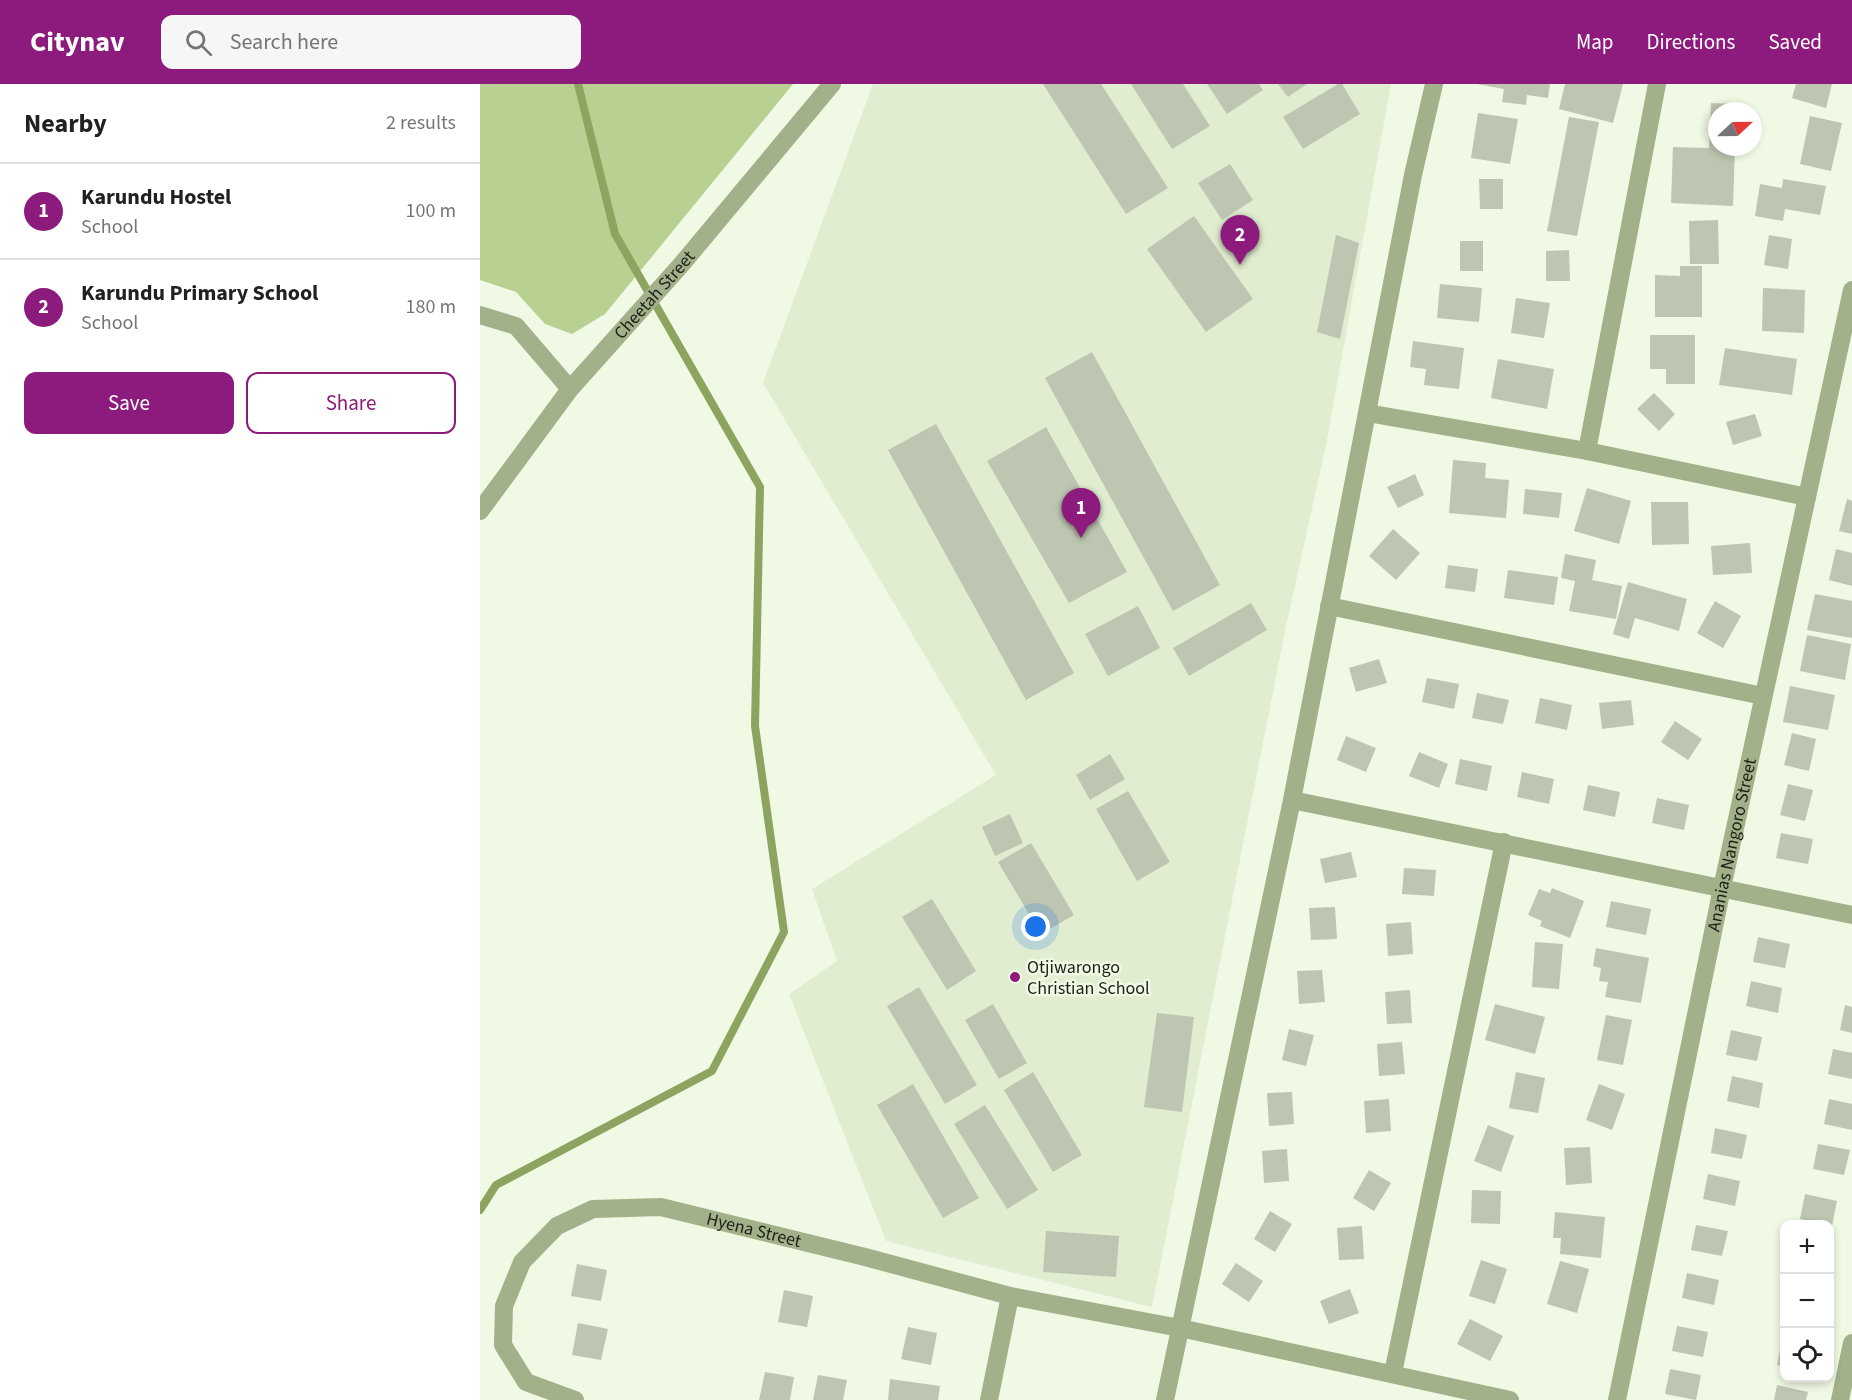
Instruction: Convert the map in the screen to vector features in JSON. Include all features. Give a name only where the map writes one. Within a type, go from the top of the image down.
[{"type":"street","name":"Cheetah Street","points":[[480,511],[570,389],[681,265],[832,84]]},
{"type":"street","points":[[1165,1400],[1292,800],[1413,175],[1434,84]]},
{"type":"street","points":[[1587,451],[1657,84]]},
{"type":"street","name":"Ananias Nangoro Street","points":[[1617,1400],[1763,696],[1807,497],[1844,367],[1852,290]]},
{"type":"street","points":[[480,315],[516,326],[570,389]]},
{"type":"street","points":[[1367,413],[1587,451],[1807,497]]},
{"type":"street","points":[[1329,606],[1763,696]]},
{"type":"street","points":[[1292,800],[1852,915]]},
{"type":"street","points":[[1393,1373],[1504,842]]},
{"type":"street","name":"Hyena Street","points":[[575,1400],[526,1382],[503,1345],[504,1306],[522,1262],[557,1226],[593,1209],[661,1207],[866,1257],[1010,1296],[1180,1328],[1510,1400]]},
{"type":"street","points":[[989,1400],[1010,1296]]},
{"type":"street","points":[[1840,1400],[1852,1343]]},
{"type":"shaded area","points":[[873,84],[1391,84],[1326,445],[1285,631],[1152,1307],[886,1241],[789,994],[837,961],[812,889],[996,775],[763,383]]},
{"type":"green space","points":[[480,84],[793,84],[605,314],[572,334],[545,324],[516,292],[480,280]]},
{"type":"building","points":[[1043,84],[1101,84],[1168,188],[1126,214]]},
{"type":"building","points":[[1131,84],[1183,84],[1210,126],[1172,149]]},
{"type":"building","points":[[1207,84],[1259,84],[1263,90],[1227,114]]},
{"type":"building","points":[[1278,84],[1307,84],[1288,97]]},
{"type":"building","points":[[1338,84],[1342,84],[1360,114],[1303,149],[1283,117]]},
{"type":"building","points":[[1477,84],[1550,84],[1548,98],[1527,95],[1526,105],[1502,102],[1504,89]]},
{"type":"building","points":[[1565,84],[1623,84],[1613,123],[1559,109]]},
{"type":"building","points":[[1796,84],[1832,84],[1826,108],[1792,98]]},
{"type":"building","points":[[1478,113],[1518,119],[1510,164],[1471,158]]},
{"type":"building","points":[[1810,116],[1842,123],[1831,171],[1800,164]]},
{"type":"building","points":[[1569,117],[1599,122],[1577,236],[1547,231]]},
{"type":"building","points":[[1673,147],[1708,148],[1708,156],[1735,156],[1733,206],[1671,203]]},
{"type":"building","points":[[1230,164],[1253,200],[1222,220],[1198,183]]},
{"type":"building","points":[[1479,179],[1503,179],[1503,209],[1480,209]]},
{"type":"building","points":[[1783,179],[1826,186],[1820,215],[1785,209],[1783,221],[1755,216],[1760,184],[1782,188]]},
{"type":"building","points":[[1194,216],[1253,299],[1206,332],[1147,249]]},
{"type":"building","points":[[1718,220],[1719,264],[1690,264],[1689,221]]},
{"type":"building","points":[[1336,235],[1359,243],[1340,339],[1317,332]]},
{"type":"building","points":[[1769,235],[1792,239],[1788,269],[1764,265]]},
{"type":"building","points":[[1460,241],[1483,241],[1483,271],[1460,271]]},
{"type":"building","points":[[1569,250],[1570,281],[1546,281],[1546,251]]},
{"type":"building","points":[[1680,266],[1702,266],[1702,317],[1655,317],[1655,275],[1680,276]]},
{"type":"building","points":[[1440,284],[1482,288],[1479,322],[1437,318]]},
{"type":"building","points":[[1763,288],[1805,290],[1804,333],[1762,331]]},
{"type":"building","points":[[1516,298],[1550,303],[1544,338],[1511,333]]},
{"type":"building","points":[[1650,335],[1695,335],[1695,384],[1666,384],[1666,369],[1650,369]]},
{"type":"building","points":[[1413,341],[1464,348],[1459,389],[1424,385],[1426,369],[1410,367]]},
{"type":"building","points":[[1725,348],[1797,359],[1792,395],[1719,385]]},
{"type":"building","points":[[1092,352],[1220,585],[1173,611],[1045,378]]},
{"type":"building","points":[[1498,359],[1554,369],[1547,409],[1491,398]]},
{"type":"building","points":[[1654,393],[1675,414],[1659,431],[1637,409]]},
{"type":"building","points":[[1755,414],[1762,436],[1733,445],[1726,422]]},
{"type":"building","points":[[936,424],[1074,673],[1026,700],[888,450]]},
{"type":"building","points":[[1046,427],[1127,572],[1069,603],[987,461]]},
{"type":"building","points":[[1453,460],[1486,463],[1485,478],[1509,480],[1506,518],[1449,513]]},
{"type":"building","points":[[1415,474],[1424,495],[1398,508],[1387,487]]},
{"type":"building","points":[[1587,488],[1631,501],[1619,544],[1574,531]]},
{"type":"building","points":[[1525,489],[1562,493],[1559,518],[1523,514]]},
{"type":"building","points":[[1847,499],[1852,501],[1852,534],[1839,531]]},
{"type":"building","points":[[1651,502],[1688,502],[1689,544],[1652,545]]},
{"type":"building","points":[[1393,529],[1420,553],[1396,580],[1369,556]]},
{"type":"building","points":[[1750,543],[1752,573],[1713,575],[1711,546]]},
{"type":"building","points":[[1836,549],[1852,553],[1852,586],[1829,580]]},
{"type":"building","points":[[1565,554],[1596,560],[1592,580],[1622,586],[1616,619],[1569,611],[1575,581],[1561,578]]},
{"type":"building","points":[[1448,565],[1478,569],[1475,592],[1445,588]]},
{"type":"building","points":[[1508,570],[1558,577],[1554,605],[1504,598]]},
{"type":"building","points":[[1628,582],[1687,599],[1679,631],[1635,618],[1629,639],[1613,634]]},
{"type":"building","points":[[1815,594],[1852,601],[1852,638],[1807,630]]},
{"type":"building","points":[[1715,601],[1741,616],[1723,648],[1697,633]]},
{"type":"building","points":[[1251,603],[1267,630],[1189,676],[1173,648]]},
{"type":"building","points":[[1138,606],[1160,648],[1108,676],[1085,634]]},
{"type":"building","points":[[1807,635],[1851,644],[1845,680],[1800,671]]},
{"type":"building","points":[[1379,659],[1387,683],[1356,692],[1349,668]]},
{"type":"building","points":[[1427,678],[1459,684],[1454,709],[1422,702]]},
{"type":"building","points":[[1790,686],[1835,695],[1828,730],[1783,722]]},
{"type":"building","points":[[1477,693],[1509,700],[1503,724],[1472,718]]},
{"type":"building","points":[[1540,698],[1572,705],[1567,730],[1535,723]]},
{"type":"building","points":[[1631,700],[1634,725],[1602,729],[1599,703]]},
{"type":"building","points":[[1675,721],[1702,739],[1688,760],[1661,742]]},
{"type":"building","points":[[1792,733],[1816,739],[1809,771],[1784,765]]},
{"type":"building","points":[[1346,736],[1376,748],[1366,772],[1337,760]]},
{"type":"building","points":[[1419,752],[1448,764],[1439,788],[1409,776]]},
{"type":"building","points":[[1110,754],[1125,779],[1090,800],[1076,775]]},
{"type":"building","points":[[1460,759],[1492,766],[1487,791],[1455,784]]},
{"type":"building","points":[[1522,772],[1554,779],[1549,804],[1517,797]]},
{"type":"building","points":[[1788,784],[1813,790],[1805,821],[1780,815]]},
{"type":"building","points":[[1588,785],[1620,792],[1615,817],[1583,810]]},
{"type":"building","points":[[1128,791],[1170,862],[1137,881],[1096,809]]},
{"type":"building","points":[[1657,798],[1689,805],[1684,830],[1652,823]]},
{"type":"building","points":[[1010,814],[1023,843],[995,856],[982,827]]},
{"type":"building","points":[[1781,833],[1813,839],[1808,864],[1776,858]]},
{"type":"building","points":[[1031,843],[1074,915],[1041,934],[998,862]]},
{"type":"building","points":[[1351,852],[1357,877],[1325,883],[1320,859]]},
{"type":"building","points":[[1404,868],[1436,870],[1434,896],[1402,894]]},
{"type":"building","points":[[1552,888],[1584,901],[1570,938],[1540,926],[1542,921],[1528,915],[1539,889],[1550,893]]},
{"type":"building","points":[[932,899],[976,971],[947,990],[902,917]]},
{"type":"building","points":[[1611,901],[1651,909],[1646,935],[1606,927]]},
{"type":"building","points":[[1335,907],[1337,939],[1311,940],[1309,908]]},
{"type":"building","points":[[1411,922],[1413,954],[1388,956],[1386,924]]},
{"type":"building","points":[[1758,937],[1790,944],[1785,968],[1753,962]]},
{"type":"building","points":[[1535,942],[1563,944],[1559,989],[1532,987]]},
{"type":"building","points":[[1596,948],[1649,958],[1641,1003],[1605,997],[1608,982],[1599,981],[1601,968],[1593,966]]},
{"type":"building","points":[[1322,970],[1325,1002],[1299,1004],[1297,971]]},
{"type":"building","points":[[1751,981],[1782,988],[1778,1013],[1746,1006]]},
{"type":"building","points":[[919,987],[977,1085],[945,1104],[887,1006]]},
{"type":"building","points":[[1410,990],[1412,1023],[1387,1024],[1385,992]]},
{"type":"building","points":[[993,1004],[1027,1063],[999,1079],[965,1020]]},
{"type":"building","points":[[1495,1004],[1545,1017],[1535,1054],[1485,1040]]},
{"type":"building","points":[[1845,1005],[1852,1007],[1852,1033],[1840,1030]]},
{"type":"building","points":[[1157,1013],[1194,1017],[1182,1112],[1144,1107]]},
{"type":"building","points":[[1606,1015],[1632,1020],[1623,1065],[1597,1060]]},
{"type":"building","points":[[1289,1029],[1314,1035],[1306,1066],[1282,1060]]},
{"type":"building","points":[[1731,1030],[1762,1037],[1757,1061],[1726,1055]]},
{"type":"building","points":[[1402,1042],[1405,1074],[1379,1076],[1377,1044]]},
{"type":"building","points":[[1833,1049],[1852,1053],[1852,1079],[1828,1074]]},
{"type":"building","points":[[1033,1072],[1082,1155],[1053,1172],[1004,1090]]},
{"type":"building","points":[[1516,1072],[1545,1078],[1538,1113],[1509,1108]]},
{"type":"building","points":[[1732,1076],[1763,1083],[1759,1108],[1727,1101]]},
{"type":"building","points":[[913,1084],[979,1198],[943,1218],[877,1105]]},
{"type":"building","points":[[1599,1084],[1625,1094],[1612,1130],[1586,1120]]},
{"type":"building","points":[[1292,1092],[1294,1124],[1269,1126],[1267,1093]]},
{"type":"building","points":[[1389,1099],[1391,1131],[1366,1133],[1364,1101]]},
{"type":"building","points":[[1829,1099],[1852,1104],[1852,1130],[1824,1124]]},
{"type":"building","points":[[985,1105],[1038,1190],[1007,1209],[954,1124]]},
{"type":"building","points":[[1488,1125],[1514,1136],[1501,1172],[1474,1161]]},
{"type":"building","points":[[1715,1128],[1747,1135],[1742,1159],[1711,1153]]},
{"type":"building","points":[[1818,1144],[1850,1150],[1844,1175],[1813,1169]]},
{"type":"building","points":[[1590,1147],[1592,1183],[1566,1185],[1564,1148]]},
{"type":"building","points":[[1287,1149],[1289,1181],[1264,1183],[1262,1151]]},
{"type":"building","points":[[1369,1170],[1391,1183],[1374,1211],[1353,1198]]},
{"type":"building","points":[[1708,1174],[1740,1181],[1735,1206],[1703,1199]]},
{"type":"building","points":[[1472,1190],[1501,1191],[1500,1224],[1471,1223]]},
{"type":"building","points":[[1805,1194],[1837,1201],[1833,1220],[1800,1219]]},
{"type":"building","points":[[1270,1211],[1292,1224],[1275,1252],[1254,1239]]},
{"type":"building","points":[[1555,1212],[1605,1217],[1601,1258],[1560,1254],[1561,1238],[1553,1238]]},
{"type":"building","points":[[1696,1225],[1728,1231],[1722,1256],[1691,1250]]},
{"type":"building","points":[[1362,1226],[1364,1259],[1339,1260],[1337,1228]]},
{"type":"building","points":[[1046,1231],[1119,1236],[1116,1277],[1043,1272]]},
{"type":"building","points":[[1481,1260],[1507,1269],[1495,1304],[1469,1296]]},
{"type":"building","points":[[1560,1261],[1589,1269],[1577,1313],[1547,1304]]},
{"type":"building","points":[[1236,1263],[1263,1281],[1249,1302],[1222,1284]]},
{"type":"building","points":[[577,1264],[607,1270],[601,1301],[571,1296]]},
{"type":"building","points":[[1687,1273],[1719,1280],[1714,1305],[1682,1298]]},
{"type":"building","points":[[1350,1289],[1359,1313],[1329,1324],[1320,1301]]},
{"type":"building","points":[[784,1290],[813,1296],[807,1327],[778,1322]]},
{"type":"building","points":[[1470,1319],[1503,1336],[1490,1361],[1457,1344]]},
{"type":"building","points":[[578,1323],[608,1329],[601,1360],[572,1355]]},
{"type":"building","points":[[1677,1326],[1708,1332],[1703,1357],[1672,1351]]},
{"type":"building","points":[[908,1327],[937,1333],[931,1365],[901,1359]]},
{"type":"building","points":[[1780,1350],[1780,1365],[1777,1365]]},
{"type":"building","points":[[1670,1369],[1701,1375],[1696,1400],[1665,1394]]},
{"type":"building","points":[[765,1372],[794,1377],[790,1400],[759,1400]]},
{"type":"building","points":[[818,1375],[847,1380],[843,1400],[813,1400]]},
{"type":"building","points":[[890,1379],[940,1386],[938,1400],[888,1400]]},
{"type":"building","points":[[1777,1385],[1808,1392],[1806,1400],[1774,1400]]},
{"type":"waterway","points":[[480,1210],[496,1185],[712,1071],[784,932],[755,726],[760,487],[615,234],[578,84]]},
{"type":"place","name":"Karundu Primary School","points":[[1240,265]]},
{"type":"place","name":"Karundu Hostel","points":[[1081,538]]},
{"type":"place","name":"Otjiwarongo Christian School","points":[[1015,977]]}]
